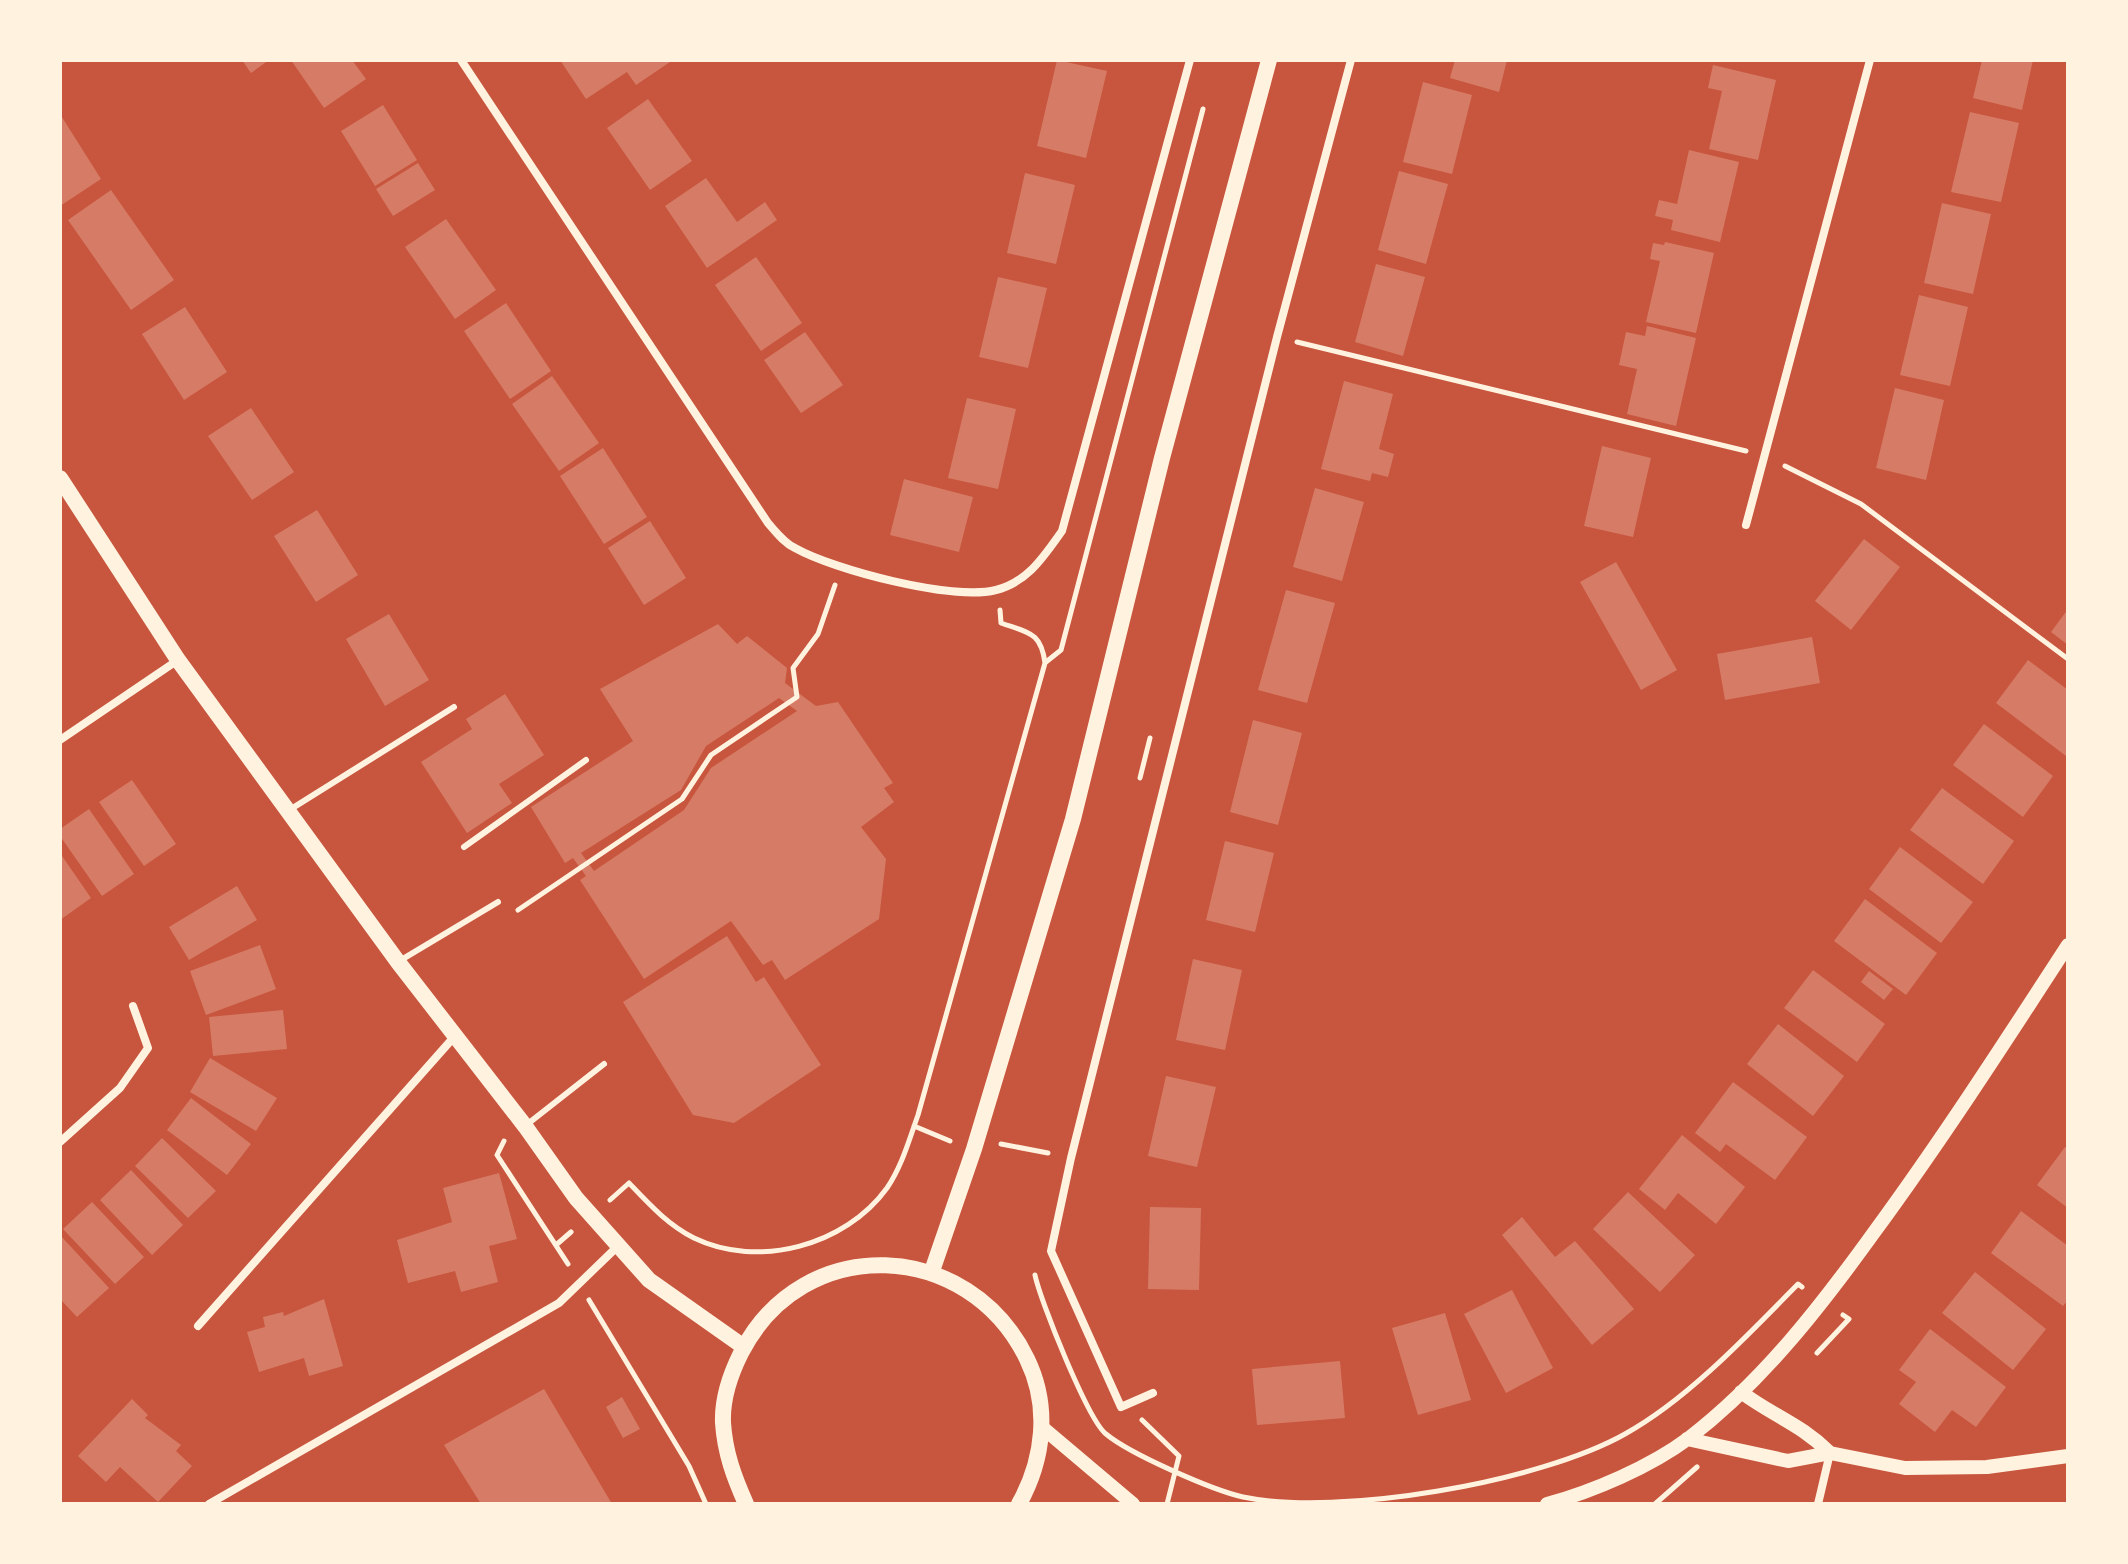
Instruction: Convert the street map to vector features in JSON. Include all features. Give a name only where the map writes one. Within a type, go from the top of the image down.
[{"type":"main road","points":[[932,1271],[974,1149],[1073,819],[1162,458],[1269,60]]},
{"type":"main road","points":[[60,478],[178,660],[398,962],[576,1198],[649,1280],[744,1347]]},
{"type":"main road","points":[[746,1504],[730,1468],[723,1420],[731,1372],[753,1329],[788,1295],[830,1272],[881,1263],[932,1271],[978,1294],[1014,1331],[1036,1377],[1043,1428],[1034,1478],[1019,1504]]},
{"type":"street","points":[[461,60],[768,523],[791,546],[816,558],[966,594],[998,589],[1035,569],[1062,531],[1190,60]]},
{"type":"street","points":[[1153,1393],[1121,1407],[1051,1251],[1071,1158],[1277,337],[1351,60]]},
{"type":"street","points":[[1746,525],[1870,60]]},
{"type":"street","points":[[60,740],[178,660]]},
{"type":"street","points":[[1547,1504],[1592,1491],[1687,1439],[1741,1392],[1823,1302],[1943,1139],[2068,945]]},
{"type":"street","points":[[60,1142],[120,1088],[148,1048],[133,1006]]},
{"type":"street","points":[[198,1326],[454,1037]]},
{"type":"street","points":[[209,1504],[559,1303],[618,1246]]},
{"type":"street","points":[[1741,1392],[1763,1409],[1807,1430],[1830,1453]]},
{"type":"street","points":[[1043,1428],[1133,1504]]},
{"type":"street","points":[[1687,1439],[1788,1461],[1830,1453],[1905,1468],[1950,1470],[2068,1456]]},
{"type":"street","points":[[1818,1504],[1830,1453]]},
{"type":"lane","points":[[287,810],[454,707]]},
{"type":"lane","points":[[464,847],[586,760]]},
{"type":"lane","points":[[398,962],[498,902]]},
{"type":"lane","points":[[520,1120],[604,1064]]},
{"type":"path","points":[[1045,663],[1061,650],[1204,105]]},
{"type":"path","points":[[1277,337],[1764,455],[1861,504],[2068,659]]},
{"type":"path","points":[[507,918],[682,799],[711,755],[797,697],[793,668],[818,634],[843,565]]},
{"type":"path","points":[[622,1190],[629,1183],[659,1213],[696,1238],[728,1249],[765,1254],[805,1246],[835,1232],[885,1190],[901,1164],[918,1115],[1045,663],[1042,644],[1032,634],[1001,623],[998,589]]},
{"type":"path","points":[[520,1120],[497,1155],[556,1245],[574,1230]]},
{"type":"path","points":[[914,1126],[934,1135]]},
{"type":"path","points":[[990,1142],[1048,1153]]},
{"type":"path","points":[[1163,1465],[1241,1497],[1288,1503],[1331,1503],[1418,1494],[1528,1471],[1626,1434],[1700,1379],[1798,1284],[1823,1302]]},
{"type":"path","points":[[603,1324],[689,1466],[706,1504]]},
{"type":"path","points":[[1121,1407],[1145,1421],[1179,1456],[1167,1504]]},
{"type":"building","points":[[242,60],[269,60],[251,73]]},
{"type":"building","points":[[291,60],[352,60],[366,79],[324,108]]},
{"type":"building","points":[[560,60],[673,60],[636,85],[627,72],[586,99]]},
{"type":"building","points":[[1057,60],[1107,71],[1086,158],[1037,146]]},
{"type":"building","points":[[1455,60],[1507,60],[1499,92],[1450,78]]},
{"type":"building","points":[[1982,60],[2033,60],[2022,110],[1973,98]]},
{"type":"building","points":[[1713,65],[1776,80],[1758,160],[1709,149],[1722,91],[1708,88]]},
{"type":"building","points":[[1423,82],[1472,95],[1452,174],[1403,162]]},
{"type":"building","points":[[648,99],[692,161],[650,190],[607,128]]},
{"type":"building","points":[[383,105],[417,160],[375,186],[341,131]]},
{"type":"building","points":[[1970,112],[2019,123],[2001,202],[1951,192]]},
{"type":"building","points":[[60,114],[101,179],[60,206]]},
{"type":"building","points":[[1689,150],[1739,162],[1720,242],[1671,230],[1673,220],[1655,216],[1659,200],[1677,204]]},
{"type":"building","points":[[418,163],[435,190],[393,216],[376,189]]},
{"type":"building","points":[[1399,171],[1448,184],[1426,264],[1378,250]]},
{"type":"building","points":[[1025,173],[1075,185],[1056,264],[1007,253]]},
{"type":"building","points":[[706,178],[737,222],[765,202],[777,220],[707,268],[665,206]]},
{"type":"building","points":[[111,190],[174,280],[131,310],[68,220]]},
{"type":"building","points":[[1942,203],[1991,214],[1973,294],[1924,283]]},
{"type":"building","points":[[446,219],[496,290],[455,319],[405,247]]},
{"type":"building","points":[[1665,242],[1714,253],[1696,333],[1646,322],[1660,261],[1650,259],[1653,243],[1664,245]]},
{"type":"building","points":[[756,257],[802,323],[761,351],[715,285]]},
{"type":"building","points":[[1376,264],[1425,277],[1403,356],[1355,342]]},
{"type":"building","points":[[998,277],[1047,288],[1028,368],[979,357]]},
{"type":"building","points":[[1919,295],[1968,307],[1950,386],[1900,375]]},
{"type":"building","points":[[506,303],[551,371],[510,399],[464,331]]},
{"type":"building","points":[[185,307],[227,372],[184,400],[142,334]]},
{"type":"building","points":[[1647,326],[1696,338],[1676,426],[1627,414],[1637,369],[1619,365],[1626,332],[1645,336]]},
{"type":"building","points":[[805,332],[843,385],[801,413],[764,360]]},
{"type":"building","points":[[552,376],[599,443],[559,471],[512,404]]},
{"type":"building","points":[[1344,381],[1393,394],[1379,449],[1394,454],[1388,477],[1372,473],[1370,481],[1321,469]]},
{"type":"building","points":[[1895,388],[1944,400],[1926,480],[1876,468]]},
{"type":"building","points":[[967,398],[1016,409],[998,489],[948,478]]},
{"type":"building","points":[[251,408],[294,472],[252,500],[208,436]]},
{"type":"building","points":[[1602,446],[1651,458],[1633,537],[1584,526]]},
{"type":"building","points":[[603,448],[647,517],[604,544],[560,476]]},
{"type":"building","points":[[904,479],[973,497],[959,552],[890,535]]},
{"type":"building","points":[[1315,488],[1364,502],[1342,581],[1293,567]]},
{"type":"building","points":[[317,510],[358,575],[316,602],[274,536]]},
{"type":"building","points":[[650,521],[686,578],[644,605],[608,548]]},
{"type":"building","points":[[1864,539],[1900,567],[1851,630],[1815,601]]},
{"type":"building","points":[[1616,562],[1677,670],[1641,690],[1580,582]]},
{"type":"building","points":[[1286,590],[1335,603],[1307,703],[1258,690]]},
{"type":"building","points":[[2068,609],[2068,645],[2051,632]]},
{"type":"building","points":[[389,614],[429,680],[385,706],[346,639]]},
{"type":"building","points":[[718,624],[737,644],[747,636],[787,668],[785,683],[816,706],[838,702],[893,783],[884,788],[894,802],[861,827],[886,859],[879,919],[785,980],[772,960],[763,965],[731,921],[644,979],[580,880],[586,876],[573,858],[565,863],[531,807],[633,741],[600,689]],"holes":[[[779,698],[797,711],[711,768],[684,810],[594,871],[581,853],[681,790],[706,746]]]},
{"type":"building","points":[[1812,637],[1820,683],[1725,700],[1717,654]]},
{"type":"building","points":[[2028,660],[2068,690],[2066,756],[1996,703]]},
{"type":"building","points":[[505,694],[544,755],[499,784],[512,803],[467,833],[421,762],[472,729],[466,719]]},
{"type":"building","points":[[1253,720],[1302,733],[1278,825],[1230,812]]},
{"type":"building","points":[[1984,724],[2053,776],[2023,817],[1953,765]]},
{"type":"building","points":[[132,780],[176,844],[144,866],[99,802]]},
{"type":"building","points":[[1942,788],[2014,841],[1983,884],[1910,830]]},
{"type":"building","points":[[89,809],[134,874],[102,896],[60,836],[60,829]]},
{"type":"building","points":[[1225,841],[1274,853],[1255,932],[1206,920]]},
{"type":"building","points":[[1900,847],[1973,902],[1941,943],[1869,889]]},
{"type":"building","points":[[60,853],[91,898],[60,920]]},
{"type":"building","points":[[237,886],[257,920],[189,960],[169,927]]},
{"type":"building","points":[[1865,899],[1937,953],[1906,995],[1834,941]]},
{"type":"building","points":[[727,936],[756,982],[764,977],[821,1065],[734,1123],[693,1115],[623,1002]]},
{"type":"building","points":[[260,945],[276,989],[206,1015],[190,971]]},
{"type":"building","points":[[1193,959],[1242,970],[1225,1050],[1176,1040]]},
{"type":"building","points":[[1813,970],[1885,1024],[1857,1062],[1784,1008]]},
{"type":"building","points":[[1869,971],[1893,989],[1884,1000],[1861,982]]},
{"type":"building","points":[[283,1010],[287,1049],[213,1056],[209,1017]]},
{"type":"building","points":[[1778,1024],[1844,1076],[1813,1116],[1747,1064]]},
{"type":"building","points":[[210,1058],[277,1098],[256,1131],[190,1092]]},
{"type":"building","points":[[1166,1076],[1216,1087],[1197,1167],[1148,1156]]},
{"type":"building","points":[[1733,1082],[1807,1137],[1775,1180],[1726,1144],[1720,1152],[1695,1133]]},
{"type":"building","points":[[191,1098],[251,1144],[227,1175],[167,1130]]},
{"type":"building","points":[[1682,1135],[1745,1187],[1716,1224],[1678,1193],[1665,1210],[1639,1189]]},
{"type":"building","points":[[162,1138],[216,1191],[188,1218],[135,1166]]},
{"type":"building","points":[[2065,1147],[2068,1149],[2068,1208],[2037,1185]]},
{"type":"building","points":[[131,1170],[183,1225],[152,1255],[100,1200]]},
{"type":"building","points":[[499,1173],[517,1239],[489,1246],[498,1282],[461,1292],[455,1271],[408,1283],[397,1240],[452,1222],[443,1188]]},
{"type":"building","points":[[1628,1192],[1695,1255],[1660,1292],[1593,1229]]},
{"type":"building","points":[[92,1202],[144,1257],[115,1284],[63,1229]]},
{"type":"building","points":[[1150,1207],[1201,1208],[1199,1290],[1148,1289]]},
{"type":"building","points":[[2021,1211],[2068,1246],[2068,1300],[2063,1306],[1991,1253]]},
{"type":"building","points":[[1522,1217],[1555,1257],[1575,1241],[1634,1309],[1592,1345],[1502,1235]]},
{"type":"building","points":[[60,1235],[109,1288],[77,1317],[60,1299]]},
{"type":"building","points":[[1975,1272],[2046,1329],[2013,1370],[1942,1313]]},
{"type":"building","points":[[1512,1290],[1553,1368],[1506,1393],[1464,1314]]},
{"type":"building","points":[[324,1299],[343,1366],[309,1376],[304,1358],[259,1372],[247,1332],[265,1327],[263,1317],[283,1312],[284,1316]]},
{"type":"building","points":[[1445,1313],[1471,1400],[1418,1415],[1392,1328]]},
{"type":"building","points":[[1930,1329],[2006,1387],[1976,1427],[1952,1410],[1935,1432],[1899,1404],[1916,1382],[1899,1370]]},
{"type":"building","points":[[1340,1361],[1345,1418],[1257,1425],[1252,1369]]},
{"type":"building","points":[[544,1389],[612,1504],[481,1504],[444,1445]]},
{"type":"building","points":[[622,1397],[640,1429],[623,1438],[606,1407]]},
{"type":"building","points":[[132,1399],[148,1415],[145,1418],[181,1445],[176,1451],[192,1466],[158,1502],[120,1467],[106,1482],[78,1456]]}]
